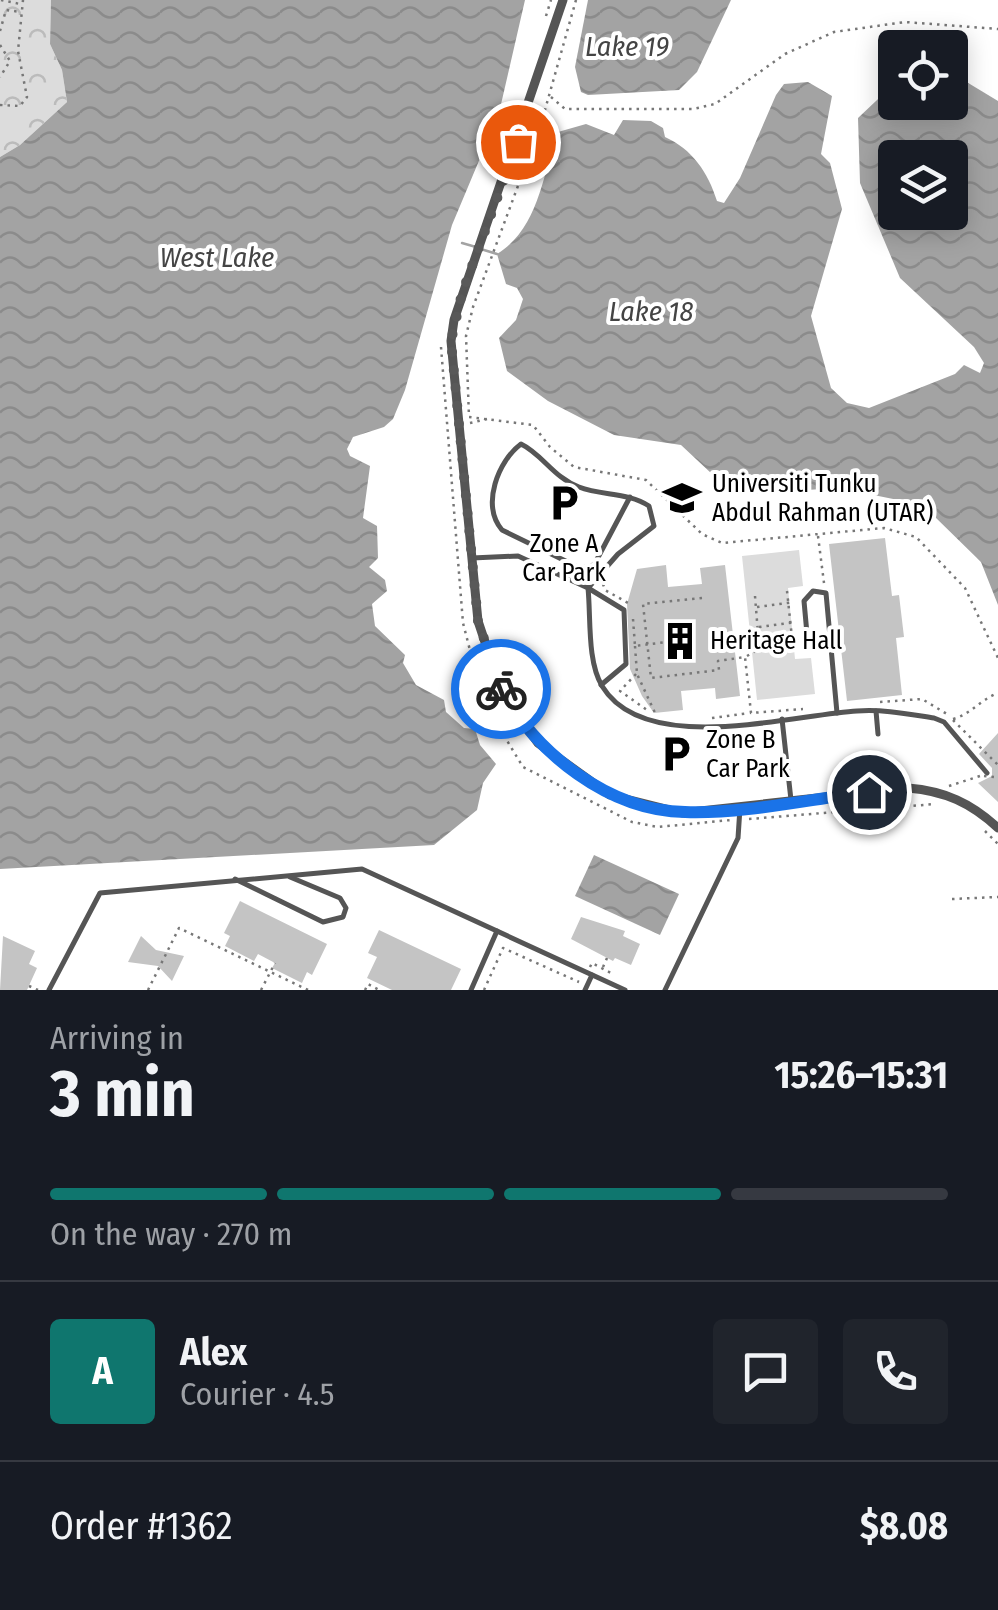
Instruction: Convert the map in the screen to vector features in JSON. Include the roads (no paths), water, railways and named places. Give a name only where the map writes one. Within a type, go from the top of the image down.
[{"type":"street","points":[[563,0],[472,267],[451,341],[470,559],[487,658],[502,693],[538,743],[610,795],[682,812],[740,814],[791,801],[908,788],[936,790],[971,806],[998,828]]},
{"type":"lane","points":[[630,497],[594,565],[580,568],[502,530],[496,523],[492,489],[521,444],[550,471],[578,487],[630,497],[649,506],[654,526],[618,554],[588,588],[601,685],[633,714],[680,728],[876,710],[944,722],[985,775]]},
{"type":"lane","points":[[470,559],[518,556],[588,588],[624,610],[626,664],[601,685]]},
{"type":"lane","points":[[832,647],[811,639],[804,601],[813,591],[826,593],[832,647],[837,713]]},
{"type":"lane","points":[[876,710],[878,734]]},
{"type":"lane","points":[[782,719],[791,801]]},
{"type":"lane","points":[[664,990],[738,838],[740,814]]},
{"type":"lane","points":[[49,990],[100,893],[362,870],[625,990]]},
{"type":"lane","points":[[236,880],[323,922],[343,916],[346,908],[340,898],[288,876]]},
{"type":"lane","points":[[471,990],[497,931]]},
{"type":"lane","points":[[585,990],[590,974]]},
{"type":"water","name":"West Lake","points":[[51,0],[525,0],[499,113],[452,225],[405,390],[393,419],[384,427],[353,437],[347,449],[350,456],[370,466],[363,518],[377,526],[378,558],[369,567],[385,580],[387,591],[372,604],[375,626],[405,655],[403,663],[416,685],[444,700],[446,712],[464,728],[475,729],[480,745],[496,764],[483,783],[477,810],[434,845],[0,869],[0,157],[20,145],[67,102],[62,70],[50,44]]},
{"type":"water","name":"Lake 19","points":[[588,0],[731,0],[697,72],[679,90],[588,95],[581,92],[575,67]]},
{"type":"water","name":"Lake 18","points":[[808,82],[832,96],[821,154],[830,163],[842,209],[811,316],[831,388],[847,403],[869,408],[955,374],[964,365],[980,373],[984,363],[974,347],[900,278],[880,230],[968,230],[968,140],[878,140],[878,226],[860,183],[858,118],[878,99],[878,120],[968,120],[968,83],[998,101],[998,605],[981,562],[934,516],[908,502],[839,488],[744,494],[727,488],[681,445],[614,435],[548,401],[507,371],[499,338],[516,320],[523,299],[517,288],[506,284],[497,254],[511,243],[531,216],[558,132],[586,124],[614,135],[623,120],[651,121],[663,128],[665,137],[691,155],[704,171],[717,201],[724,203],[740,178],[776,95],[784,84]]},
{"type":"water","points":[[594,855],[679,894],[660,935],[575,896]]},
{"type":"waterway","points":[[462,243],[476,247]]},
{"type":"waterway","points":[[484,250],[497,254]]},
{"type":"place","name":"Universiti Tunku Abdul Rahman (UTAR)","points":[[682,498]]},
{"type":"place","name":"Zone A Car Park","points":[[564,503]]},
{"type":"place","name":"Heritage Hall","points":[[680,641]]},
{"type":"place","name":"Zone B Car Park","points":[[676,754]]}]
